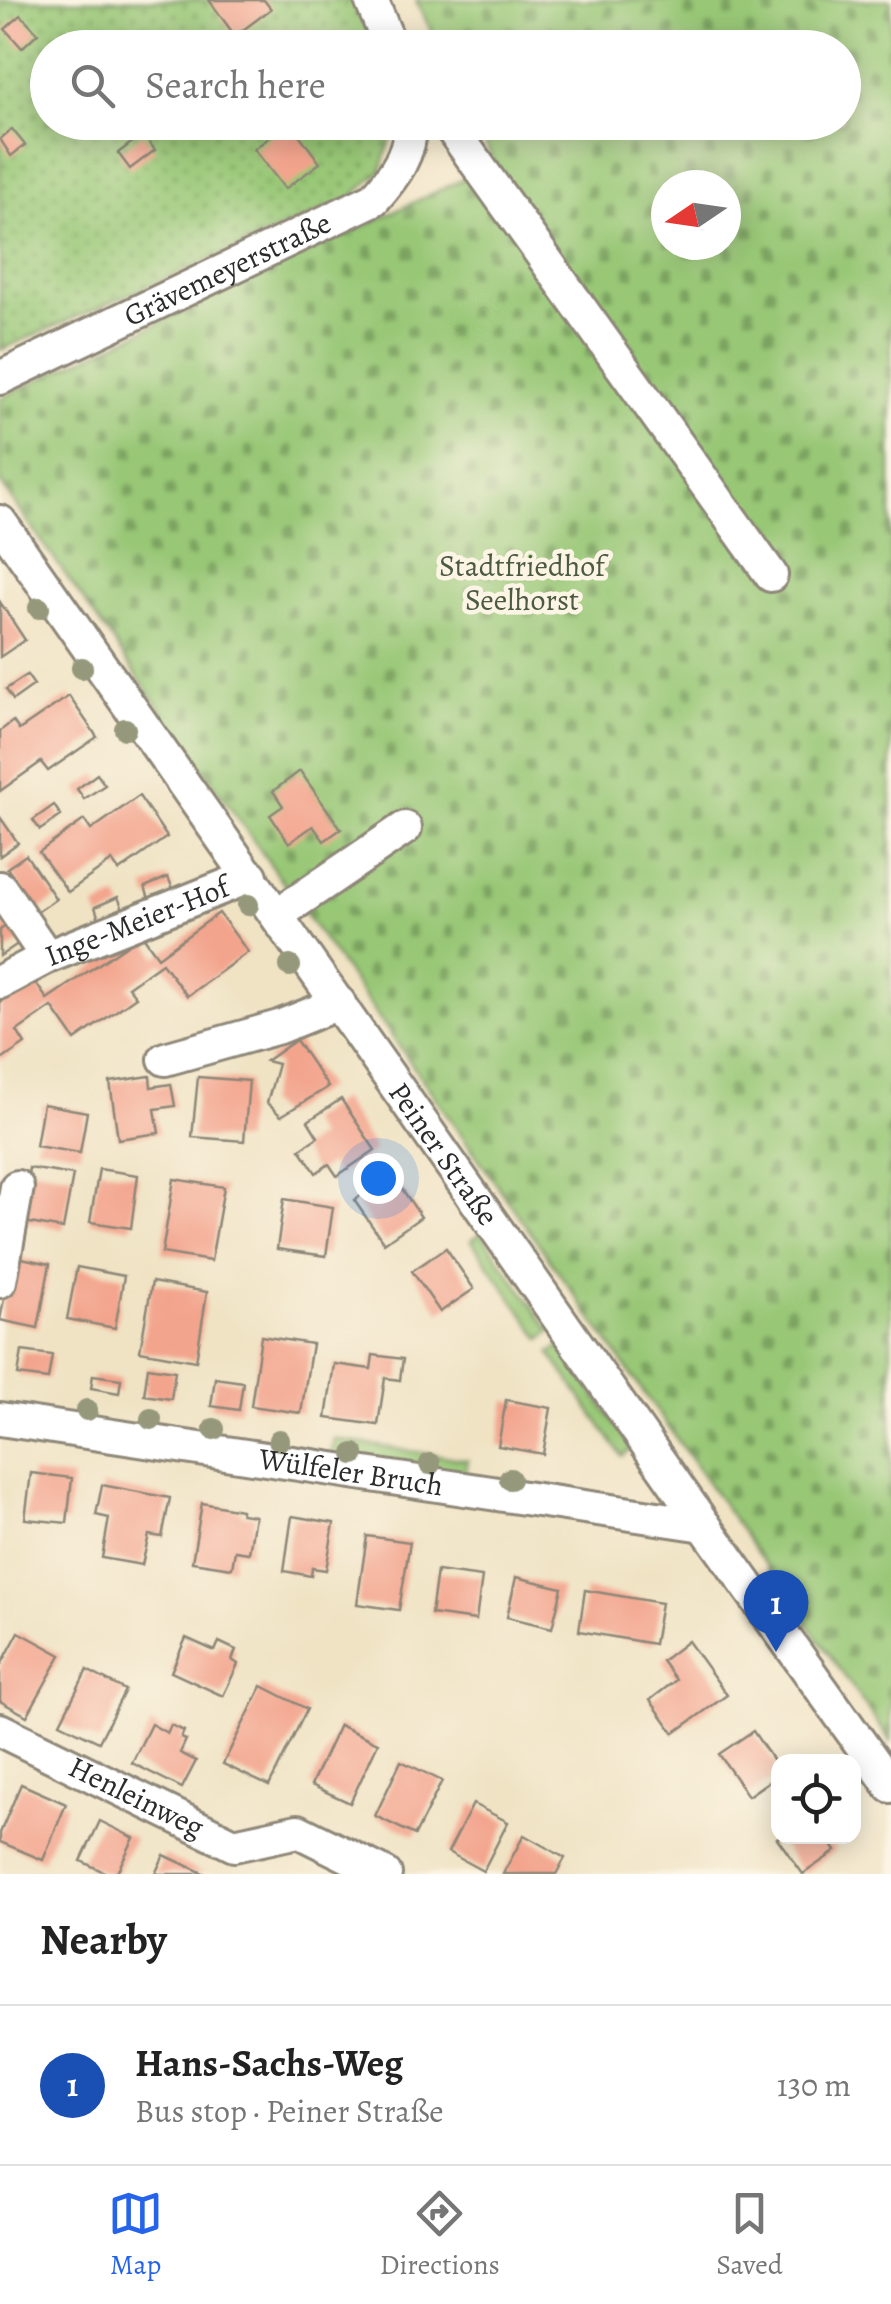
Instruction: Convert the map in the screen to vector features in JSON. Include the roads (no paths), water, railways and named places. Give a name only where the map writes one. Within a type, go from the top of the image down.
[{"type":"street","points":[[371,0],[384,30]]},
{"type":"street","name":"Grävemeyerstraße","points":[[0,378],[374,199],[400,171],[410,140]]},
{"type":"street","points":[[460,140],[770,575]]},
{"type":"street","name":"Peiner Straße","points":[[0,522],[891,1786]]},
{"type":"street","points":[[278,915],[406,828]]},
{"type":"street","name":"Inge-Meier-Hof","points":[[0,888],[47,957],[251,876]]},
{"type":"street","points":[[0,982],[47,957]]},
{"type":"street","points":[[165,1060],[279,1027],[339,1003]]},
{"type":"street","points":[[0,1282],[17,1188]]},
{"type":"street","name":"Wülfeler Bruch","points":[[0,1419],[704,1524]]},
{"type":"street","name":"Henleinweg","points":[[0,1730],[234,1845],[298,1832],[385,1874]]},
{"type":"place","name":"Hans-Sachs-Weg","points":[[776,1652]]},
{"type":"park label","name":"Stadtfriedhof Seelhorst","points":[[522,583]]}]
